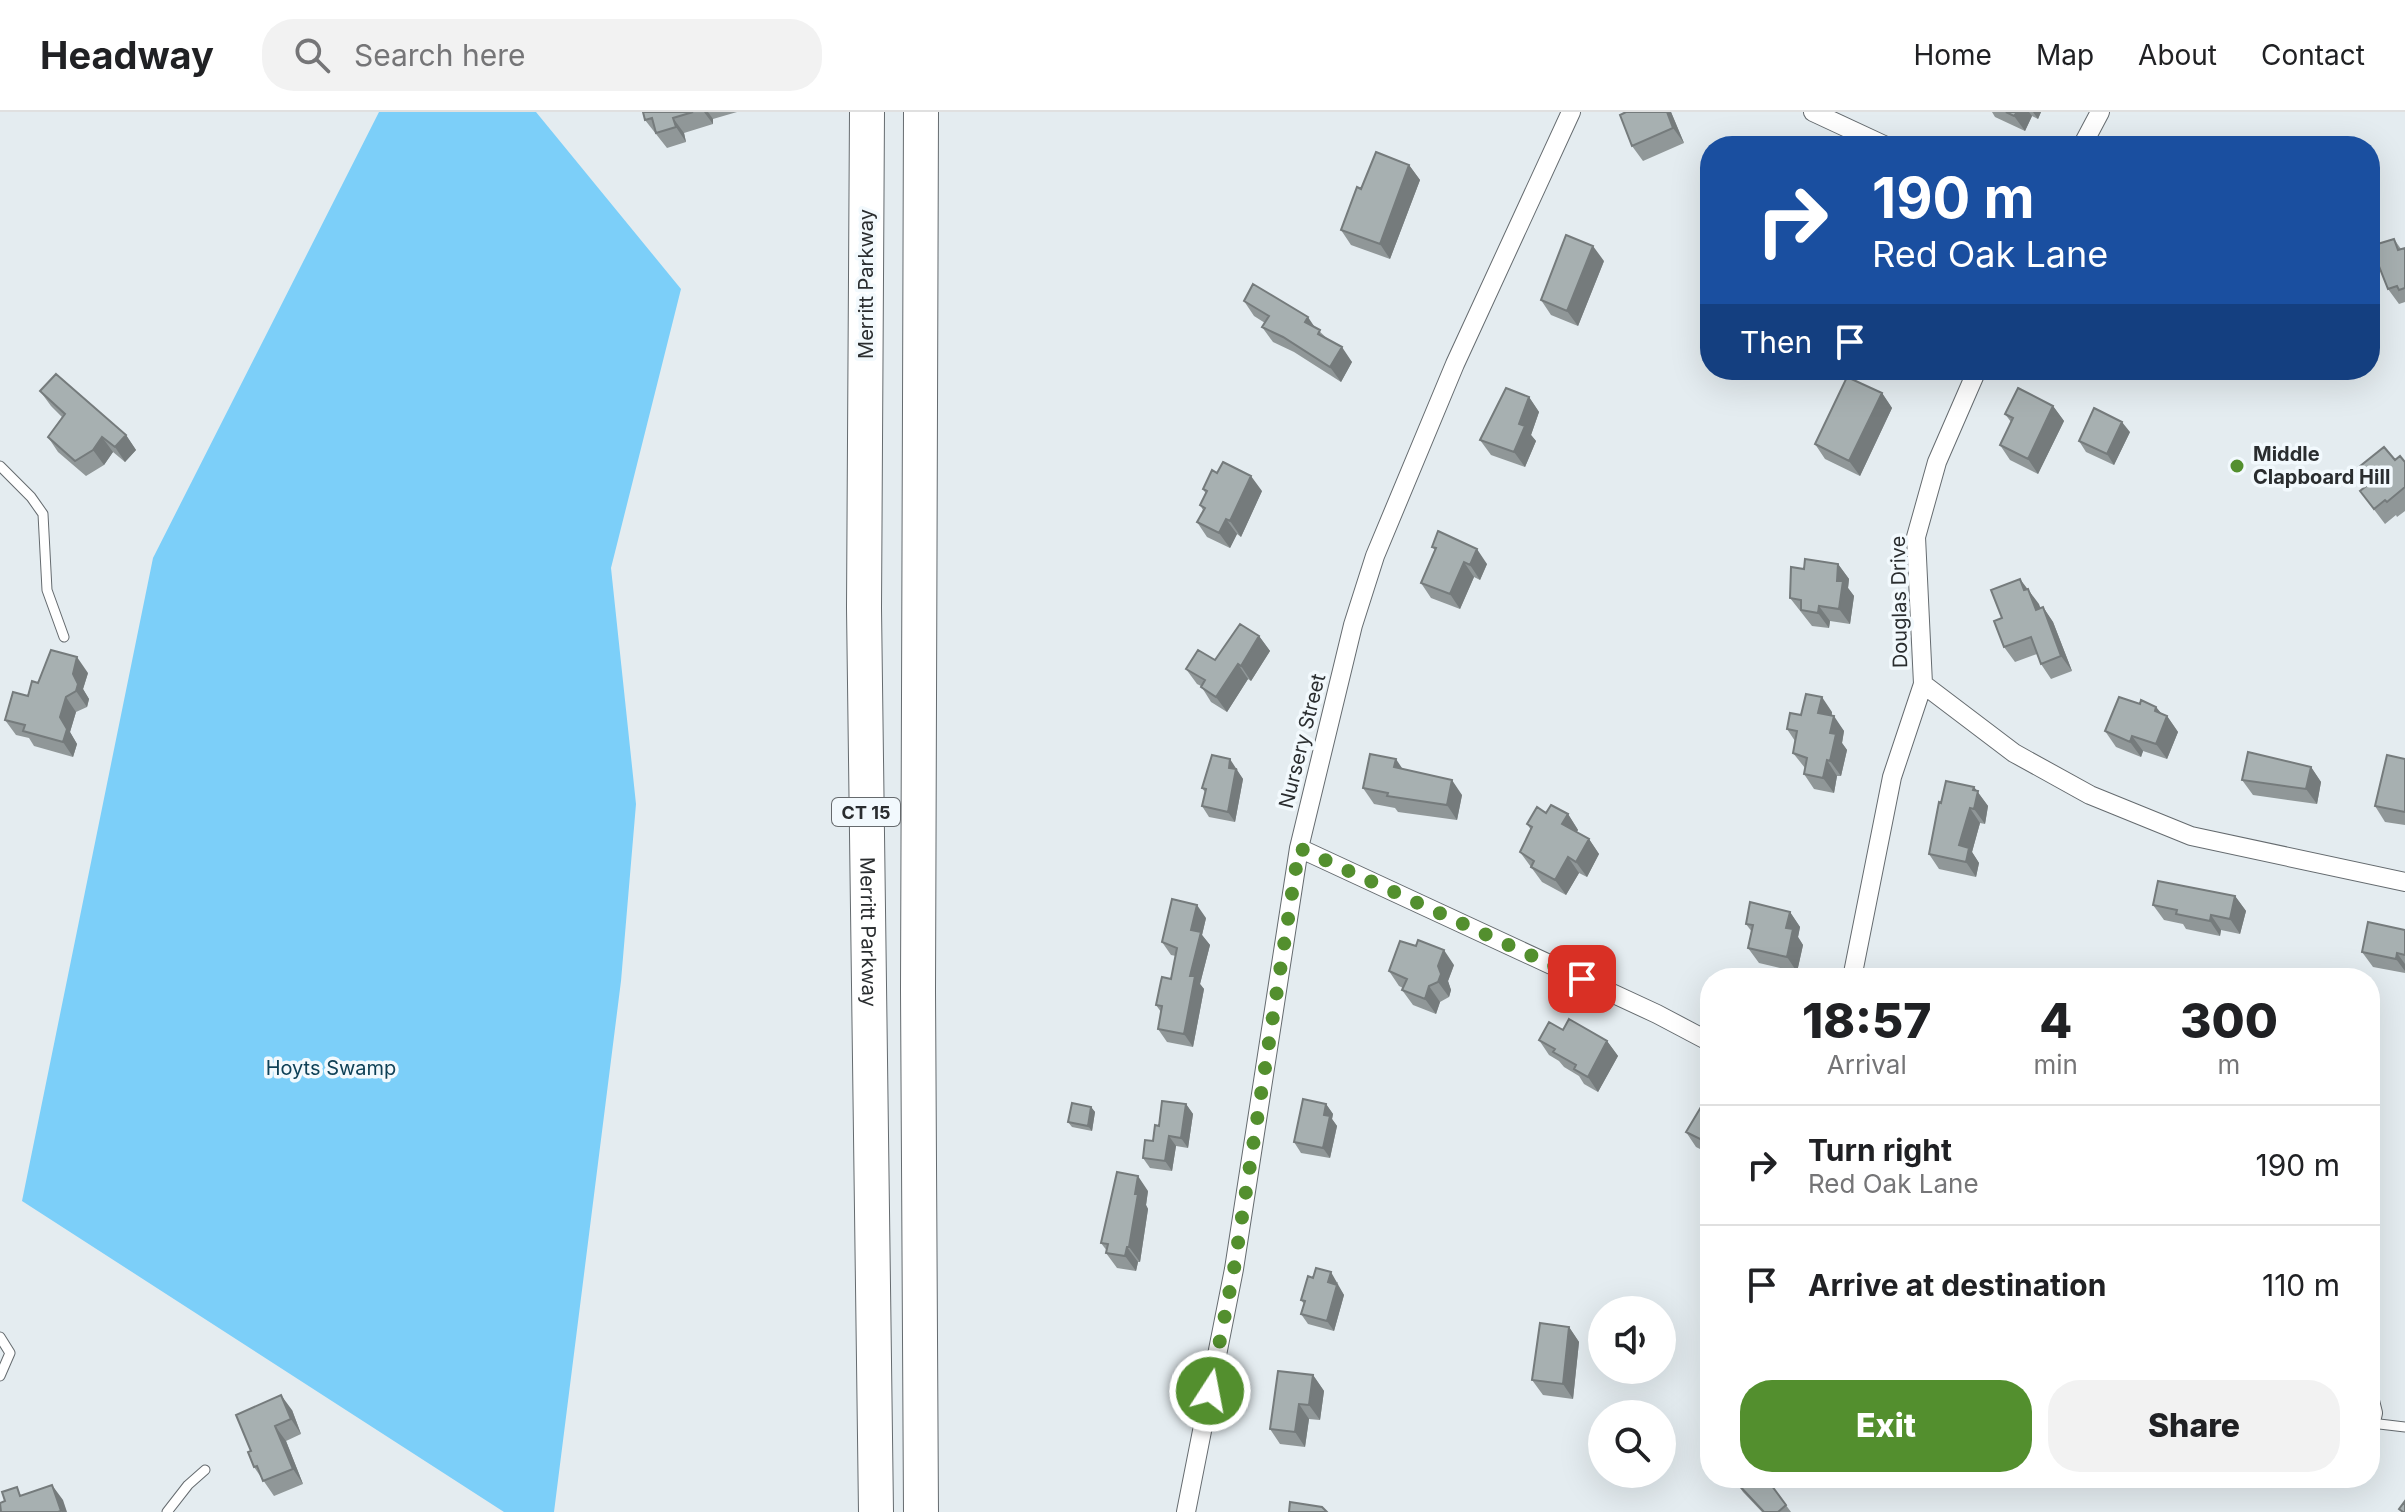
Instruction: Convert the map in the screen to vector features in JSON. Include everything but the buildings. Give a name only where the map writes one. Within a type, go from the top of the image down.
[{"type":"highway","name":"Merritt Parkway","points":[[867,112],[864,608],[876,1512]]},
{"type":"highway","name":"CT 15","points":[[921,112],[918,990],[921,1512]]},
{"type":"street","name":"Nursery Street","points":[[1186,1512],[1234,1269],[1299,848],[1353,625],[1375,556],[1455,364],[1571,112]]},
{"type":"street","points":[[1813,112],[1865,136]]},
{"type":"street","points":[[2087,136],[2100,112]]},
{"type":"street","name":"Douglas Drive","points":[[1854,968],[1892,777],[1923,684],[1916,537],[1937,462],[1973,380]]},
{"type":"street","points":[[1923,684],[2014,753],[2090,795],[2191,836],[2405,882]]},
{"type":"street","points":[[1299,848],[1643,1007],[1700,1037]]},
{"type":"lane","points":[[0,466],[31,497],[43,514],[47,590],[64,637]]},
{"type":"lane","points":[[0,1337],[10,1353],[0,1376]]},
{"type":"lane","points":[[2380,1426],[2405,1427]]},
{"type":"lane","points":[[167,1512],[188,1485],[205,1470]]},
{"type":"green space","name":"Hoyts Swamp","points":[[379,112],[536,112],[681,289],[611,568],[636,804],[621,981],[554,1512],[504,1512],[22,1201],[153,558]]},
{"type":"place","name":"Middle Clapboard Hill","points":[[2237,466]]},
{"type":"route","points":[[1210,1391],[1234,1269],[1299,848],[1582,979]]}]
